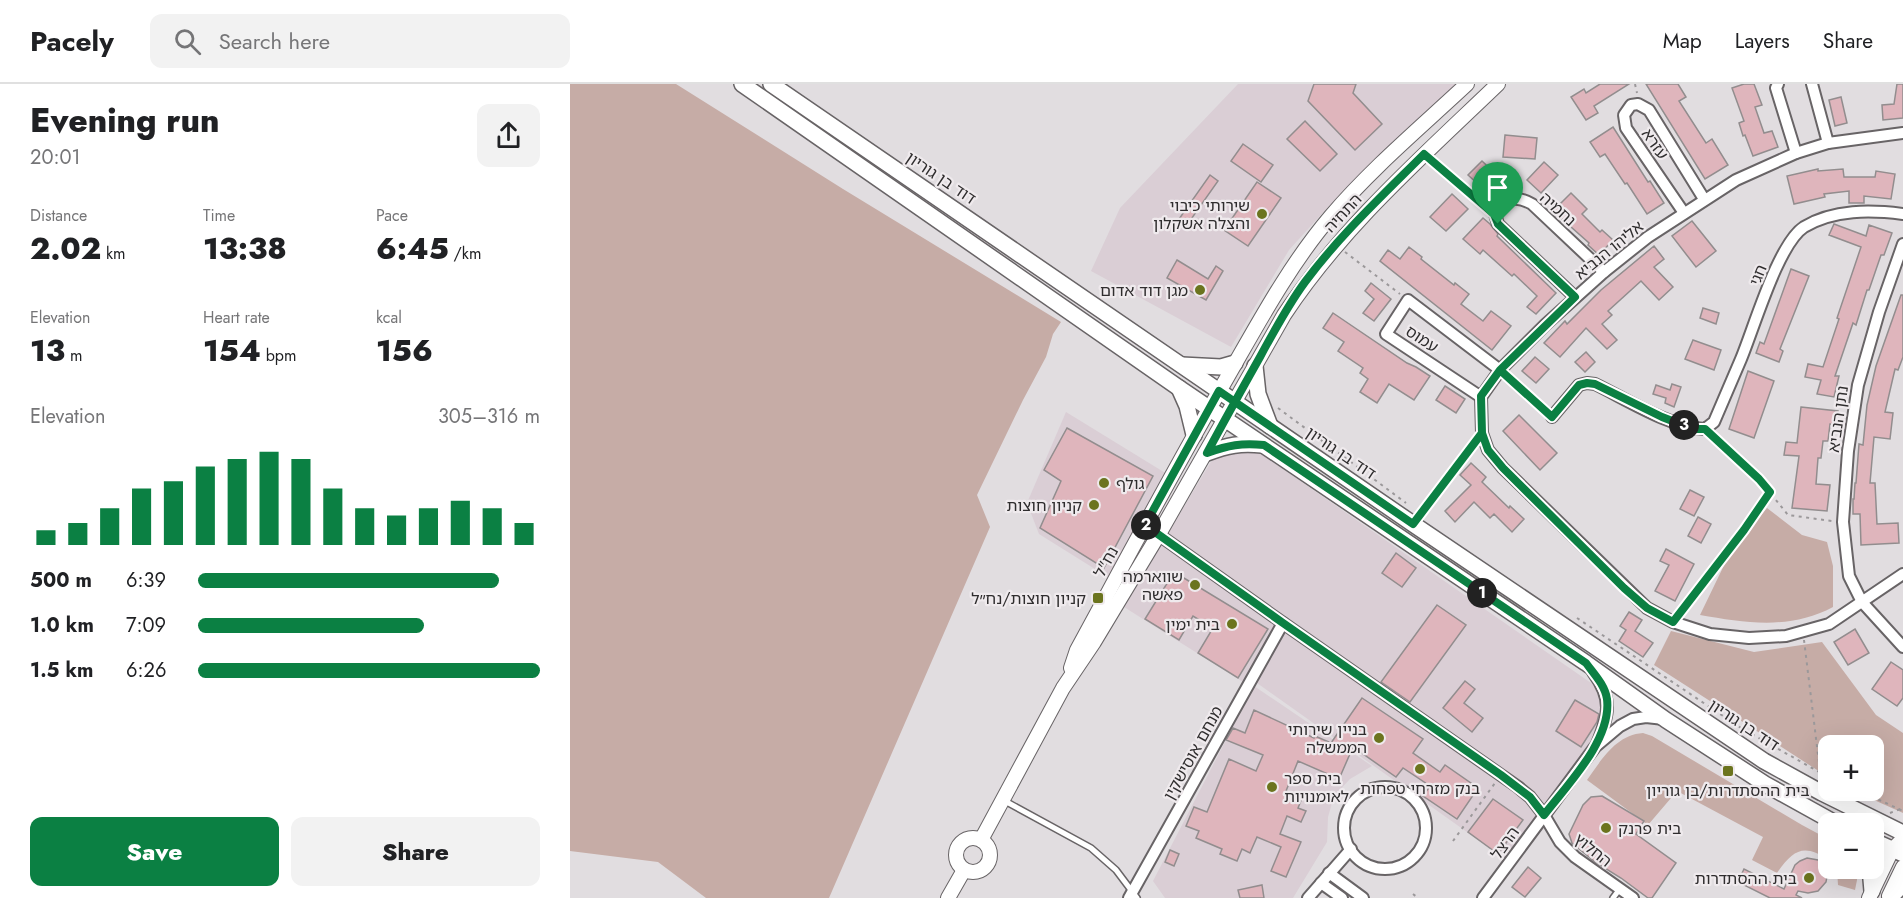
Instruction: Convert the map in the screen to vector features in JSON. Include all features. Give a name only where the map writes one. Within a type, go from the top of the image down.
[{"type":"main road","points":[[742,84],[1179,388],[1586,663],[1666,720],[1818,815]]},
{"type":"main road","name":"דוד בן גוריון","points":[[771,84],[1413,524],[1764,761],[1818,791]]},
{"type":"main road","points":[[1180,364],[1221,367],[1235,363]]},
{"type":"main road","points":[[1255,366],[1258,394],[1270,426]]},
{"type":"main road","points":[[1179,388],[1187,405],[1194,435]]},
{"type":"main road","points":[[1207,453],[1229,445],[1244,443],[1264,445]]},
{"type":"main road","name":"דוד בן גוריון","points":[[1838,801],[1903,833]]},
{"type":"main road","points":[[1884,844],[1899,848]]},
{"type":"main road","points":[[1870,879],[1870,895]]},
{"type":"main road","points":[[1889,898],[1903,884]]},
{"type":"street","name":"התחיה","points":[[1219,391],[1297,261],[1330,217],[1369,176],[1467,84]]},
{"type":"street","name":"התחיה","points":[[1225,419],[1305,282],[1336,244],[1424,154],[1498,84]]},
{"type":"street","points":[[1778,84],[1776,88],[1796,153]]},
{"type":"street","points":[[1812,84],[1828,143]]},
{"type":"street","name":"עזרא","points":[[1684,213],[1626,128],[1624,115],[1631,105],[1638,104],[1649,110],[1704,199]]},
{"type":"street","name":"אליהו הנביא","points":[[1481,396],[1500,370],[1575,297],[1648,237],[1704,199],[1736,180],[1796,153],[1828,143],[1903,133]]},
{"type":"street","name":"נחמיה","points":[[1494,214],[1505,201],[1522,199],[1532,204],[1604,273]]},
{"type":"street","name":"חגי","points":[[1705,429],[1714,422],[1719,412],[1775,271],[1788,245],[1803,228],[1827,217],[1859,212],[1903,214]]},
{"type":"street","points":[[1494,214],[1498,224],[1575,297]]},
{"type":"street","name":"נתן הנביא","points":[[1903,244],[1879,312],[1858,386],[1848,450],[1843,522],[1849,576],[1862,602],[1903,647]]},
{"type":"street","name":"עמוס","points":[[1481,396],[1386,334],[1408,300],[1500,370]]},
{"type":"street","points":[[1552,417],[1579,385],[1587,383],[1595,384],[1662,417],[1693,429],[1705,429]]},
{"type":"street","name":"נח\"ל","points":[[1063,688],[1077,650],[1219,391]]},
{"type":"street","points":[[1481,396],[1482,433],[1488,450],[1503,468],[1632,595],[1647,608],[1673,622],[1710,634],[1749,638],[1786,636],[1829,624],[1903,574]]},
{"type":"street","name":"נח\"ל","points":[[981,840],[1063,688],[1094,642],[1225,419]]},
{"type":"street","name":"החלוץ","points":[[1145,525],[1530,797],[1567,849],[1616,894],[1633,898]]},
{"type":"street","name":"מנחם אוסישקין","points":[[1133,896],[1283,623]]},
{"type":"street","name":"הרצל","points":[[1483,898],[1595,747],[1603,729],[1607,698],[1602,685],[1586,663]]},
{"type":"street","name":"הרצל","points":[[1595,747],[1620,726],[1633,719],[1646,717],[1666,720]]},
{"type":"street","points":[[1389,787],[1402,790],[1413,797],[1421,807],[1426,819],[1426,834],[1422,847],[1413,858],[1401,866],[1373,867],[1360,860],[1350,849],[1345,831],[1347,812],[1354,801],[1364,793],[1376,788],[1389,787]]},
{"type":"street","points":[[971,838],[981,840],[989,848],[988,863],[980,871],[964,870],[955,856],[958,845],[971,838]]},
{"type":"street","points":[[1870,895],[1899,848]]},
{"type":"street","points":[[1308,898],[1350,849]]},
{"type":"street","points":[[1889,898],[1903,867]]},
{"type":"street","points":[[948,898],[964,870]]},
{"type":"street","points":[[1329,873],[1363,898]]},
{"type":"street","points":[[1321,883],[1342,898]]},
{"type":"lane","points":[[1003,800],[1091,848],[1116,870],[1133,896]]},
{"type":"path","points":[[1424,154],[1494,214]]},
{"type":"path","points":[[1336,244],[1408,300]]},
{"type":"path","points":[[1500,370],[1552,417]]},
{"type":"path","points":[[1278,408],[1411,506]]},
{"type":"path","points":[[1705,429],[1759,479],[1788,515],[1843,522]]},
{"type":"path","points":[[1413,524],[1482,433]]},
{"type":"path","points":[[1673,622],[1744,530],[1770,492]]},
{"type":"path","points":[[1576,618],[1742,728],[1818,772]]},
{"type":"path","points":[[1803,631],[1818,756]]},
{"type":"path","points":[[1453,841],[1501,775]]},
{"type":"path","points":[[1880,801],[1903,812]]},
{"type":"path","points":[[1413,894],[1418,898]]},
{"type":"shaded area","points":[[570,84],[676,84],[1061,322],[1053,334],[1046,357],[977,495],[990,527],[829,898],[706,898],[658,862],[570,851]]},
{"type":"shaded area","points":[[1238,84],[1462,84],[1329,206],[1289,250],[1231,347],[1091,271],[1120,208]]},
{"type":"shaded area","name":"קניון חוצות","points":[[1066,412],[1167,474],[1111,579],[1039,534],[1027,503]]},
{"type":"shaded area","points":[[1232,450],[1260,453],[1594,685],[1602,699],[1603,711],[1599,729],[1505,859],[1257,683],[1243,682],[1124,607],[1212,460]]},
{"type":"shaded area","points":[[1767,508],[1802,535],[1827,542],[1833,566],[1833,607],[1801,619],[1768,623],[1700,615],[1729,555]]},
{"type":"shaded area","points":[[1671,631],[1754,652],[1822,642],[1876,715],[1903,733],[1903,813],[1876,801],[1884,801],[1884,735],[1818,735],[1818,771],[1654,665]]},
{"type":"shaded area","name":"בית ספר לאומנויות","points":[[1254,686],[1372,766],[1350,779],[1334,796],[1328,817],[1327,842],[1293,898],[1165,898],[1153,881]]},
{"type":"shaded area","points":[[1643,733],[1652,736],[1818,834],[1818,854],[1806,851],[1794,854],[1777,873],[1752,860],[1763,837],[1677,791],[1648,825],[1587,780],[1610,749],[1633,735]]},
{"type":"shaded area","points":[[1838,879],[1857,879],[1855,890],[1838,885]]},
{"type":"building","points":[[1314,84],[1356,84],[1353,93],[1382,124],[1355,150],[1308,101]]},
{"type":"building","points":[[1600,84],[1629,84],[1594,106],[1598,113],[1586,120],[1571,97],[1584,89],[1586,93]]},
{"type":"building","points":[[1646,84],[1678,84],[1686,97],[1679,101],[1706,143],[1712,139],[1728,165],[1705,179]]},
{"type":"building","points":[[1754,84],[1762,105],[1755,107],[1764,133],[1772,131],[1778,147],[1753,156],[1745,135],[1743,136],[1739,123],[1744,121],[1732,88]]},
{"type":"building","points":[[1897,84],[1903,84],[1903,118],[1883,120],[1882,105],[1894,104]]},
{"type":"building","points":[[1841,97],[1847,123],[1835,126],[1829,100]]},
{"type":"building","points":[[1305,121],[1337,154],[1320,171],[1287,139]]},
{"type":"building","points":[[1613,127],[1664,203],[1647,214],[1605,154],[1600,157],[1590,142]]},
{"type":"building","points":[[1505,135],[1537,138],[1535,159],[1503,157]]},
{"type":"building","points":[[1243,144],[1273,165],[1261,182],[1231,161]]},
{"type":"building","points":[[1482,161],[1503,181],[1490,195],[1468,175]]},
{"type":"building","points":[[1544,162],[1558,175],[1541,193],[1527,180]]},
{"type":"building","points":[[1818,169],[1818,171],[1843,169],[1844,177],[1875,177],[1876,171],[1895,174],[1891,199],[1864,196],[1864,203],[1849,203],[1849,191],[1824,194],[1825,197],[1794,204],[1787,176]]},
{"type":"building","points":[[1210,175],[1218,181],[1187,225],[1179,219]]},
{"type":"building","points":[[1257,182],[1281,198],[1248,246],[1224,230]]},
{"type":"building","points":[[1571,193],[1587,209],[1582,214],[1600,232],[1602,230],[1613,240],[1599,255],[1553,211]]},
{"type":"building","points":[[1452,194],[1468,209],[1446,231],[1430,217]]},
{"type":"building","points":[[1483,218],[1498,234],[1497,236],[1556,293],[1536,314],[1527,307],[1537,296],[1514,274],[1512,276],[1483,250],[1480,254],[1463,239]]},
{"type":"building","points":[[1692,221],[1716,251],[1696,267],[1672,236]]},
{"type":"building","points":[[1834,224],[1866,236],[1869,225],[1892,233],[1884,255],[1881,255],[1869,290],[1867,290],[1856,325],[1853,323],[1835,376],[1839,376],[1834,397],[1817,394],[1821,380],[1805,377],[1808,364],[1823,367],[1861,247],[1829,235]]},
{"type":"building","points":[[1654,246],[1664,259],[1654,267],[1673,287],[1659,300],[1641,281],[1608,311],[1612,315],[1602,324],[1617,340],[1607,349],[1586,328],[1560,357],[1544,343],[1565,321],[1567,324],[1601,290]]},
{"type":"building","points":[[1409,247],[1454,285],[1455,283],[1469,294],[1461,304],[1483,321],[1491,311],[1511,326],[1492,350],[1380,261],[1388,250],[1400,259]]},
{"type":"building","name":"מגן דוד אדום","points":[[1177,260],[1208,279],[1216,266],[1223,271],[1206,300],[1167,278]]},
{"type":"building","points":[[1791,269],[1809,276],[1780,349],[1783,351],[1779,362],[1756,353],[1760,342],[1764,344]]},
{"type":"building","points":[[1371,283],[1391,299],[1374,321],[1363,313],[1374,299],[1365,291]]},
{"type":"building","points":[[1901,295],[1903,295],[1903,357],[1898,370],[1895,369],[1885,412],[1893,413],[1890,439],[1874,437],[1870,483],[1875,483],[1877,524],[1898,523],[1899,543],[1861,545],[1860,514],[1853,514],[1859,444],[1863,445],[1867,405],[1876,366]]},
{"type":"building","points":[[1703,308],[1719,313],[1716,324],[1700,318]]},
{"type":"building","points":[[1333,313],[1430,376],[1414,400],[1389,384],[1377,403],[1360,392],[1368,379],[1360,373],[1363,368],[1338,351],[1344,342],[1323,328]]},
{"type":"building","points":[[1693,340],[1721,350],[1714,370],[1685,359]]},
{"type":"building","points":[[1586,352],[1595,362],[1585,372],[1575,362]]},
{"type":"building","points":[[1535,357],[1549,369],[1536,383],[1522,371]]},
{"type":"building","points":[[1748,371],[1774,381],[1754,438],[1729,429]]},
{"type":"building","points":[[1672,384],[1681,387],[1674,407],[1665,403],[1666,398],[1653,394],[1656,385],[1670,390]]},
{"type":"building","points":[[1445,386],[1465,399],[1456,413],[1436,400]]},
{"type":"building","points":[[1801,407],[1838,411],[1837,425],[1830,424],[1828,441],[1823,441],[1821,458],[1818,458],[1816,484],[1830,485],[1827,511],[1792,508],[1799,456],[1784,455],[1786,442],[1797,443]]},
{"type":"building","points":[[1519,415],[1557,453],[1540,470],[1503,431]]},
{"type":"building","name":"קניון חוצות","points":[[1067,428],[1153,476],[1104,568],[1040,528],[1061,481],[1044,470]]},
{"type":"building","points":[[1471,463],[1486,477],[1482,482],[1524,519],[1512,532],[1494,514],[1490,518],[1474,502],[1455,522],[1445,511],[1471,485],[1460,475]]},
{"type":"building","points":[[1690,490],[1704,497],[1694,516],[1680,509]]},
{"type":"building","points":[[1698,517],[1711,524],[1701,543],[1688,536]]},
{"type":"building","points":[[1666,549],[1694,564],[1675,601],[1655,591],[1669,565],[1660,561]]},
{"type":"building","points":[[1396,553],[1416,568],[1402,587],[1382,573]]},
{"type":"building","name":"בית ימין","points":[[1174,572],[1268,629],[1238,678],[1198,653],[1213,628],[1193,616],[1179,640],[1145,619]]},
{"type":"building","points":[[1437,605],[1466,625],[1410,702],[1381,682]]},
{"type":"building","points":[[1629,612],[1642,620],[1635,631],[1653,643],[1643,657],[1619,641],[1626,630],[1620,626]]},
{"type":"building","points":[[1855,629],[1869,653],[1848,665],[1834,642]]},
{"type":"building","points":[[1891,662],[1903,670],[1903,698],[1897,706],[1872,689]]},
{"type":"building","points":[[1465,681],[1475,689],[1464,703],[1483,718],[1472,732],[1443,708]]},
{"type":"building","points":[[1362,698],[1423,739],[1413,753],[1440,772],[1445,765],[1478,788],[1457,819],[1423,796],[1430,786],[1403,768],[1396,777],[1353,747],[1339,779],[1298,761],[1286,791],[1302,798],[1298,808],[1306,811],[1301,822],[1287,816],[1280,834],[1301,842],[1286,877],[1271,871],[1281,847],[1257,837],[1250,853],[1242,849],[1237,861],[1220,854],[1222,849],[1196,838],[1199,831],[1186,826],[1194,807],[1207,812],[1229,759],[1256,771],[1263,755],[1226,740],[1233,728],[1245,733],[1254,710],[1314,738],[1315,736],[1331,743]]},
{"type":"building","points":[[1575,700],[1599,714],[1597,722],[1581,747],[1556,731]]},
{"type":"building","points":[[1602,796],[1644,821],[1636,834],[1676,863],[1652,898],[1648,898],[1595,862],[1572,843],[1569,834],[1583,805],[1591,797]]},
{"type":"building","points":[[1493,799],[1523,820],[1498,854],[1468,832]]},
{"type":"building","points":[[1170,850],[1179,854],[1174,866],[1165,862]]},
{"type":"building","name":"בית ההסתדרות","points":[[1807,858],[1818,860],[1818,879],[1826,879],[1818,891],[1808,893],[1798,891],[1796,895],[1802,898],[1770,898],[1738,882],[1744,869],[1784,889],[1795,865]]},
{"type":"building","points":[[1528,867],[1541,878],[1525,897],[1512,887]]},
{"type":"building","points":[[1262,885],[1264,898],[1240,898],[1238,890]]},
{"type":"place","name":"שירותי כיבוי והצלה אשקלון","points":[[1262,214]]},
{"type":"place","name":"מגן דוד אדום","points":[[1200,290]]},
{"type":"place","name":"גולף","points":[[1104,483]]},
{"type":"place","name":"קניון חוצות","points":[[1094,505]]},
{"type":"place","name":"שווארמה פאשה","points":[[1195,585]]},
{"type":"place","name":"קניון חוצות/נח״ל","points":[[1098,598]]},
{"type":"place","name":"בית ימין","points":[[1232,624]]},
{"type":"place","name":"בניין שירותי הממשלה","points":[[1379,738]]},
{"type":"place","name":"בנק מזרחי טפחות","points":[[1420,769]]},
{"type":"place","name":"בית ההסתדרות/בן גוריון","points":[[1728,771]]},
{"type":"place","name":"בית ספר לאומנויות","points":[[1272,787]]},
{"type":"place","name":"בית פרנק","points":[[1606,828]]},
{"type":"place","name":"בית ההסתדרות","points":[[1809,878]]},
{"type":"route","points":[[1498,224],[1494,214],[1424,154],[1336,244],[1305,282],[1284,315],[1235,402],[1225,419],[1207,453],[1229,445],[1244,443],[1264,445],[1586,663],[1602,685],[1607,698],[1603,729],[1595,747],[1544,815],[1530,797],[1518,787],[1145,525],[1219,391],[1235,402],[1413,524],[1482,433],[1481,396],[1500,370],[1552,417],[1579,385],[1595,384],[1662,417],[1693,429],[1705,429],[1770,492],[1744,530],[1673,622],[1647,608],[1624,588],[1503,468],[1488,450],[1482,433],[1481,396],[1500,370],[1575,297],[1498,224]]}]
